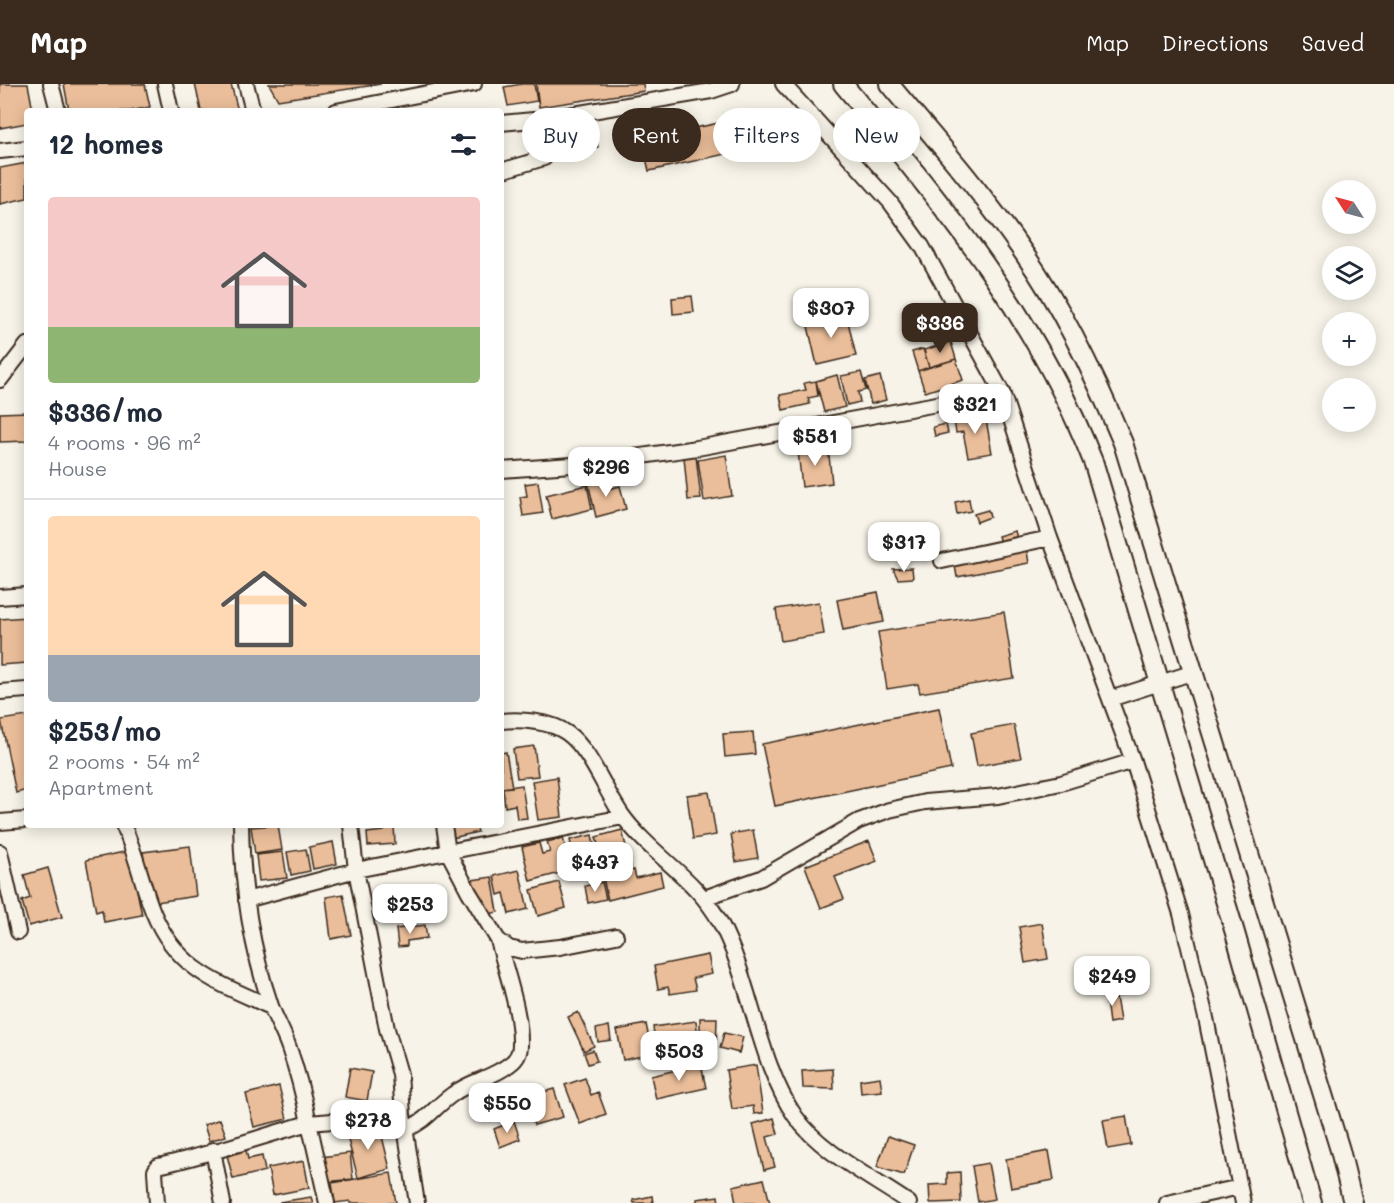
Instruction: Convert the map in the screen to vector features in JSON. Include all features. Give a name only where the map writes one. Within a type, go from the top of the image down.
[{"type":"main road","points":[[843,84],[980,254],[1044,355],[1074,414],[1094,464],[1312,1203]]},
{"type":"main road","points":[[889,84],[1011,235],[1069,329],[1123,443],[1191,673],[1340,1150],[1353,1203]]},
{"type":"street","points":[[51,84],[57,108]]},
{"type":"street","points":[[165,84],[170,108]]},
{"type":"street","points":[[246,84],[252,108]]},
{"type":"street","points":[[351,108],[474,84]]},
{"type":"street","points":[[600,108],[732,84]]},
{"type":"street","points":[[783,84],[890,202],[922,246],[1002,392],[1050,538],[1133,761],[1181,914],[1243,1203]]},
{"type":"street","points":[[504,123],[522,121]]},
{"type":"street","points":[[0,151],[24,148]]},
{"type":"street","points":[[504,170],[533,162]]},
{"type":"street","points":[[0,380],[24,349]]},
{"type":"street","points":[[504,470],[586,464],[697,448],[1002,392]]},
{"type":"street","points":[[942,561],[1050,538]]},
{"type":"street","points":[[0,597],[24,595]]},
{"type":"street","points":[[1110,699],[1191,673]]},
{"type":"street","points":[[0,692],[24,690]]},
{"type":"street","points":[[504,721],[537,723],[566,732],[580,745],[623,817],[704,898],[729,941],[781,1090],[795,1116],[816,1140],[909,1203]]},
{"type":"street","points":[[704,898],[761,878],[859,821],[889,810],[926,802],[998,796],[1061,783],[1133,761]]},
{"type":"street","points":[[246,900],[356,870],[623,817]]},
{"type":"street","points":[[0,822],[24,820]]},
{"type":"street","points":[[124,828],[153,911],[170,945],[183,961],[202,975],[271,1007]]},
{"type":"street","points":[[240,828],[242,872],[252,939],[271,1007],[289,1046],[327,1203]]},
{"type":"street","points":[[351,828],[356,870],[387,1029],[400,1074],[403,1115],[417,1203]]},
{"type":"street","points":[[405,1130],[431,1117],[452,1094],[487,1079],[512,1064],[519,1055],[520,1044],[515,1011],[498,940],[448,852],[444,828]]},
{"type":"street","points":[[0,852],[18,932]]},
{"type":"street","points":[[498,940],[509,948],[522,951],[616,936]]},
{"type":"street","points":[[157,1203],[156,1168],[309,1123],[403,1115]]},
{"type":"street","points":[[213,1150],[223,1203]]},
{"type":"street","points":[[1167,1203],[1240,1186]]},
{"type":"building","points":[[0,84],[28,84],[32,108],[24,108],[24,124],[0,128]]},
{"type":"building","points":[[64,84],[145,84],[150,107],[145,108],[68,108]]},
{"type":"building","points":[[195,84],[231,84],[237,108],[200,108]]},
{"type":"building","points":[[269,84],[381,84],[278,100]]},
{"type":"building","points":[[534,84],[537,101],[508,106],[504,87]]},
{"type":"building","points":[[536,84],[643,84],[644,91],[539,107]]},
{"type":"building","points":[[713,124],[713,157],[701,159],[701,127]]},
{"type":"building","points":[[647,162],[690,162],[649,171]]},
{"type":"building","points":[[24,164],[24,199],[0,204],[0,168]]},
{"type":"building","points":[[692,296],[694,312],[673,314],[672,298]]},
{"type":"building","points":[[846,313],[856,356],[817,365],[807,322]]},
{"type":"building","points":[[951,342],[956,359],[929,367],[924,350]]},
{"type":"building","points":[[923,349],[929,367],[918,371],[912,352]]},
{"type":"building","points":[[956,359],[963,380],[925,392],[918,371]]},
{"type":"building","points":[[861,372],[866,390],[858,392],[860,402],[847,405],[841,376]]},
{"type":"building","points":[[837,375],[845,407],[824,412],[816,381]]},
{"type":"building","points":[[880,376],[886,400],[871,404],[865,380]]},
{"type":"building","points":[[816,381],[818,396],[808,398],[810,404],[783,410],[780,395],[806,390],[804,383]]},
{"type":"building","points":[[24,412],[24,441],[0,442],[0,413]]},
{"type":"building","points":[[985,414],[992,453],[968,457],[963,432],[956,433],[954,420]]},
{"type":"building","points":[[946,424],[948,433],[935,436],[933,427]]},
{"type":"building","points":[[828,447],[832,483],[802,487],[798,451]]},
{"type":"building","points":[[726,455],[732,496],[704,501],[698,460]]},
{"type":"building","points":[[696,456],[701,499],[688,500],[684,457]]},
{"type":"building","points":[[605,478],[608,489],[620,486],[626,509],[596,517],[588,482]]},
{"type":"building","points":[[538,482],[543,513],[523,516],[520,497],[527,496],[525,484]]},
{"type":"building","points":[[587,485],[592,509],[552,519],[546,495]]},
{"type":"building","points":[[969,499],[971,511],[957,514],[955,502]]},
{"type":"building","points":[[988,510],[990,517],[977,522],[974,514]]},
{"type":"building","points":[[1015,531],[1018,542],[1001,547],[998,536]]},
{"type":"building","points":[[1026,546],[1029,563],[957,577],[954,560]]},
{"type":"building","points":[[912,568],[913,578],[898,579],[893,569]]},
{"type":"building","points":[[878,592],[884,622],[843,630],[837,600]]},
{"type":"building","points":[[819,602],[824,634],[781,641],[776,609]]},
{"type":"building","points":[[1004,612],[1014,678],[920,693],[918,684],[887,689],[878,632]]},
{"type":"building","points":[[24,617],[24,663],[0,665],[0,619]]},
{"type":"building","points":[[939,708],[951,769],[775,806],[762,744]]},
{"type":"building","points":[[24,716],[24,791],[16,793],[1,720]]},
{"type":"building","points":[[1014,725],[1021,758],[977,766],[971,733]]},
{"type":"building","points":[[753,732],[755,754],[725,757],[723,734]]},
{"type":"building","points":[[534,746],[538,776],[517,778],[513,749]]},
{"type":"building","points":[[504,752],[506,752],[512,787],[504,788]]},
{"type":"building","points":[[557,777],[562,817],[538,820],[532,781]]},
{"type":"building","points":[[522,785],[527,818],[517,819],[515,805],[505,807],[504,788]]},
{"type":"building","points":[[709,792],[716,835],[693,839],[687,795]]},
{"type":"building","points":[[251,828],[278,828],[282,850],[255,854]]},
{"type":"building","points":[[384,828],[394,828],[395,844],[368,846],[367,833],[384,831]]},
{"type":"building","points":[[450,828],[477,828],[478,832],[452,838]]},
{"type":"building","points":[[622,830],[631,867],[605,873],[596,837]]},
{"type":"building","points":[[753,830],[758,858],[736,862],[731,834]]},
{"type":"building","points":[[592,835],[597,859],[575,864],[570,840]]},
{"type":"building","points":[[563,838],[571,870],[530,881],[522,847],[539,843],[542,854],[550,852],[547,842]]},
{"type":"building","points":[[869,841],[877,861],[835,877],[844,899],[821,908],[805,866]]},
{"type":"building","points":[[333,842],[337,864],[313,869],[309,847]]},
{"type":"building","points":[[190,846],[196,896],[150,903],[143,852]]},
{"type":"building","points":[[306,849],[310,871],[291,875],[287,852]]},
{"type":"building","points":[[129,851],[142,915],[104,922],[102,910],[96,912],[86,860]]},
{"type":"building","points":[[283,852],[287,878],[259,881],[256,855]]},
{"type":"building","points":[[48,868],[62,917],[29,926],[22,901],[30,898],[24,875]]},
{"type":"building","points":[[519,870],[528,909],[509,914],[504,893],[498,895],[494,876]]},
{"type":"building","points":[[634,870],[636,878],[660,872],[663,886],[608,900],[603,878]]},
{"type":"building","points":[[492,877],[498,912],[488,914],[489,918],[478,920],[472,880]]},
{"type":"building","points":[[559,882],[566,908],[538,916],[531,890]]},
{"type":"building","points":[[602,882],[606,899],[588,903],[585,886]]},
{"type":"building","points":[[343,894],[351,935],[331,939],[326,897]]},
{"type":"building","points":[[418,897],[420,909],[393,914],[391,902]]},
{"type":"building","points":[[1042,923],[1048,959],[1025,963],[1019,927]]},
{"type":"building","points":[[425,925],[427,938],[407,941],[407,946],[398,947],[396,929]]},
{"type":"building","points":[[708,955],[712,974],[693,978],[696,990],[670,994],[668,987],[658,989],[654,966]]},
{"type":"building","points":[[1115,991],[1120,1021],[1109,1023],[1105,993]]},
{"type":"building","points":[[578,1012],[594,1046],[584,1051],[568,1017]]},
{"type":"building","points":[[700,1018],[717,1018],[716,1050],[700,1050]]},
{"type":"building","points":[[696,1021],[700,1050],[657,1056],[653,1027]]},
{"type":"building","points":[[646,1024],[652,1054],[623,1060],[617,1030]]},
{"type":"building","points":[[609,1026],[611,1040],[598,1042],[596,1029]]},
{"type":"building","points":[[724,1033],[743,1037],[739,1053],[720,1048]]},
{"type":"building","points":[[593,1050],[597,1061],[588,1064],[584,1053]]},
{"type":"building","points":[[701,1064],[706,1088],[656,1099],[651,1076]]},
{"type":"building","points":[[756,1065],[763,1113],[754,1114],[753,1106],[732,1109],[726,1070]]},
{"type":"building","points":[[350,1068],[372,1072],[367,1101],[345,1097]]},
{"type":"building","points":[[833,1069],[834,1089],[803,1088],[802,1071]]},
{"type":"building","points":[[880,1077],[882,1091],[861,1093],[860,1080]]},
{"type":"building","points":[[585,1078],[591,1095],[598,1092],[606,1114],[580,1124],[565,1085]]},
{"type":"building","points":[[279,1086],[287,1119],[254,1127],[246,1094]]},
{"type":"building","points":[[554,1089],[563,1117],[534,1125],[526,1097]]},
{"type":"building","points":[[1126,1116],[1131,1145],[1108,1149],[1103,1120]]},
{"type":"building","points":[[774,1118],[778,1134],[767,1137],[775,1167],[764,1170],[753,1124]]},
{"type":"building","points":[[220,1119],[226,1136],[209,1141],[204,1125]]},
{"type":"building","points":[[514,1121],[520,1139],[500,1147],[494,1129]]},
{"type":"building","points":[[379,1124],[390,1169],[358,1178],[346,1132]]},
{"type":"building","points":[[888,1136],[914,1145],[904,1175],[877,1167]]},
{"type":"building","points":[[246,1150],[248,1159],[262,1156],[265,1171],[233,1179],[227,1155]]},
{"type":"building","points":[[1049,1151],[1054,1180],[1011,1188],[1006,1159]]},
{"type":"building","points":[[350,1153],[353,1179],[326,1182],[322,1157]]},
{"type":"building","points":[[304,1161],[309,1188],[273,1195],[268,1168]]},
{"type":"building","points":[[988,1163],[995,1199],[978,1202],[972,1166]]},
{"type":"building","points":[[960,1172],[961,1202],[930,1203],[929,1185],[947,1184],[947,1173]]},
{"type":"building","points":[[391,1173],[396,1203],[350,1203],[350,1201],[335,1203],[332,1183]]},
{"type":"building","points":[[764,1179],[770,1203],[736,1203],[733,1186]]},
{"type":"building","points":[[652,1196],[653,1203],[634,1203],[633,1200]]},
{"type":"building","points":[[718,1196],[719,1203],[697,1203],[697,1199]]},
{"type":"building","points":[[311,1197],[313,1203],[280,1203],[280,1202]]}]
